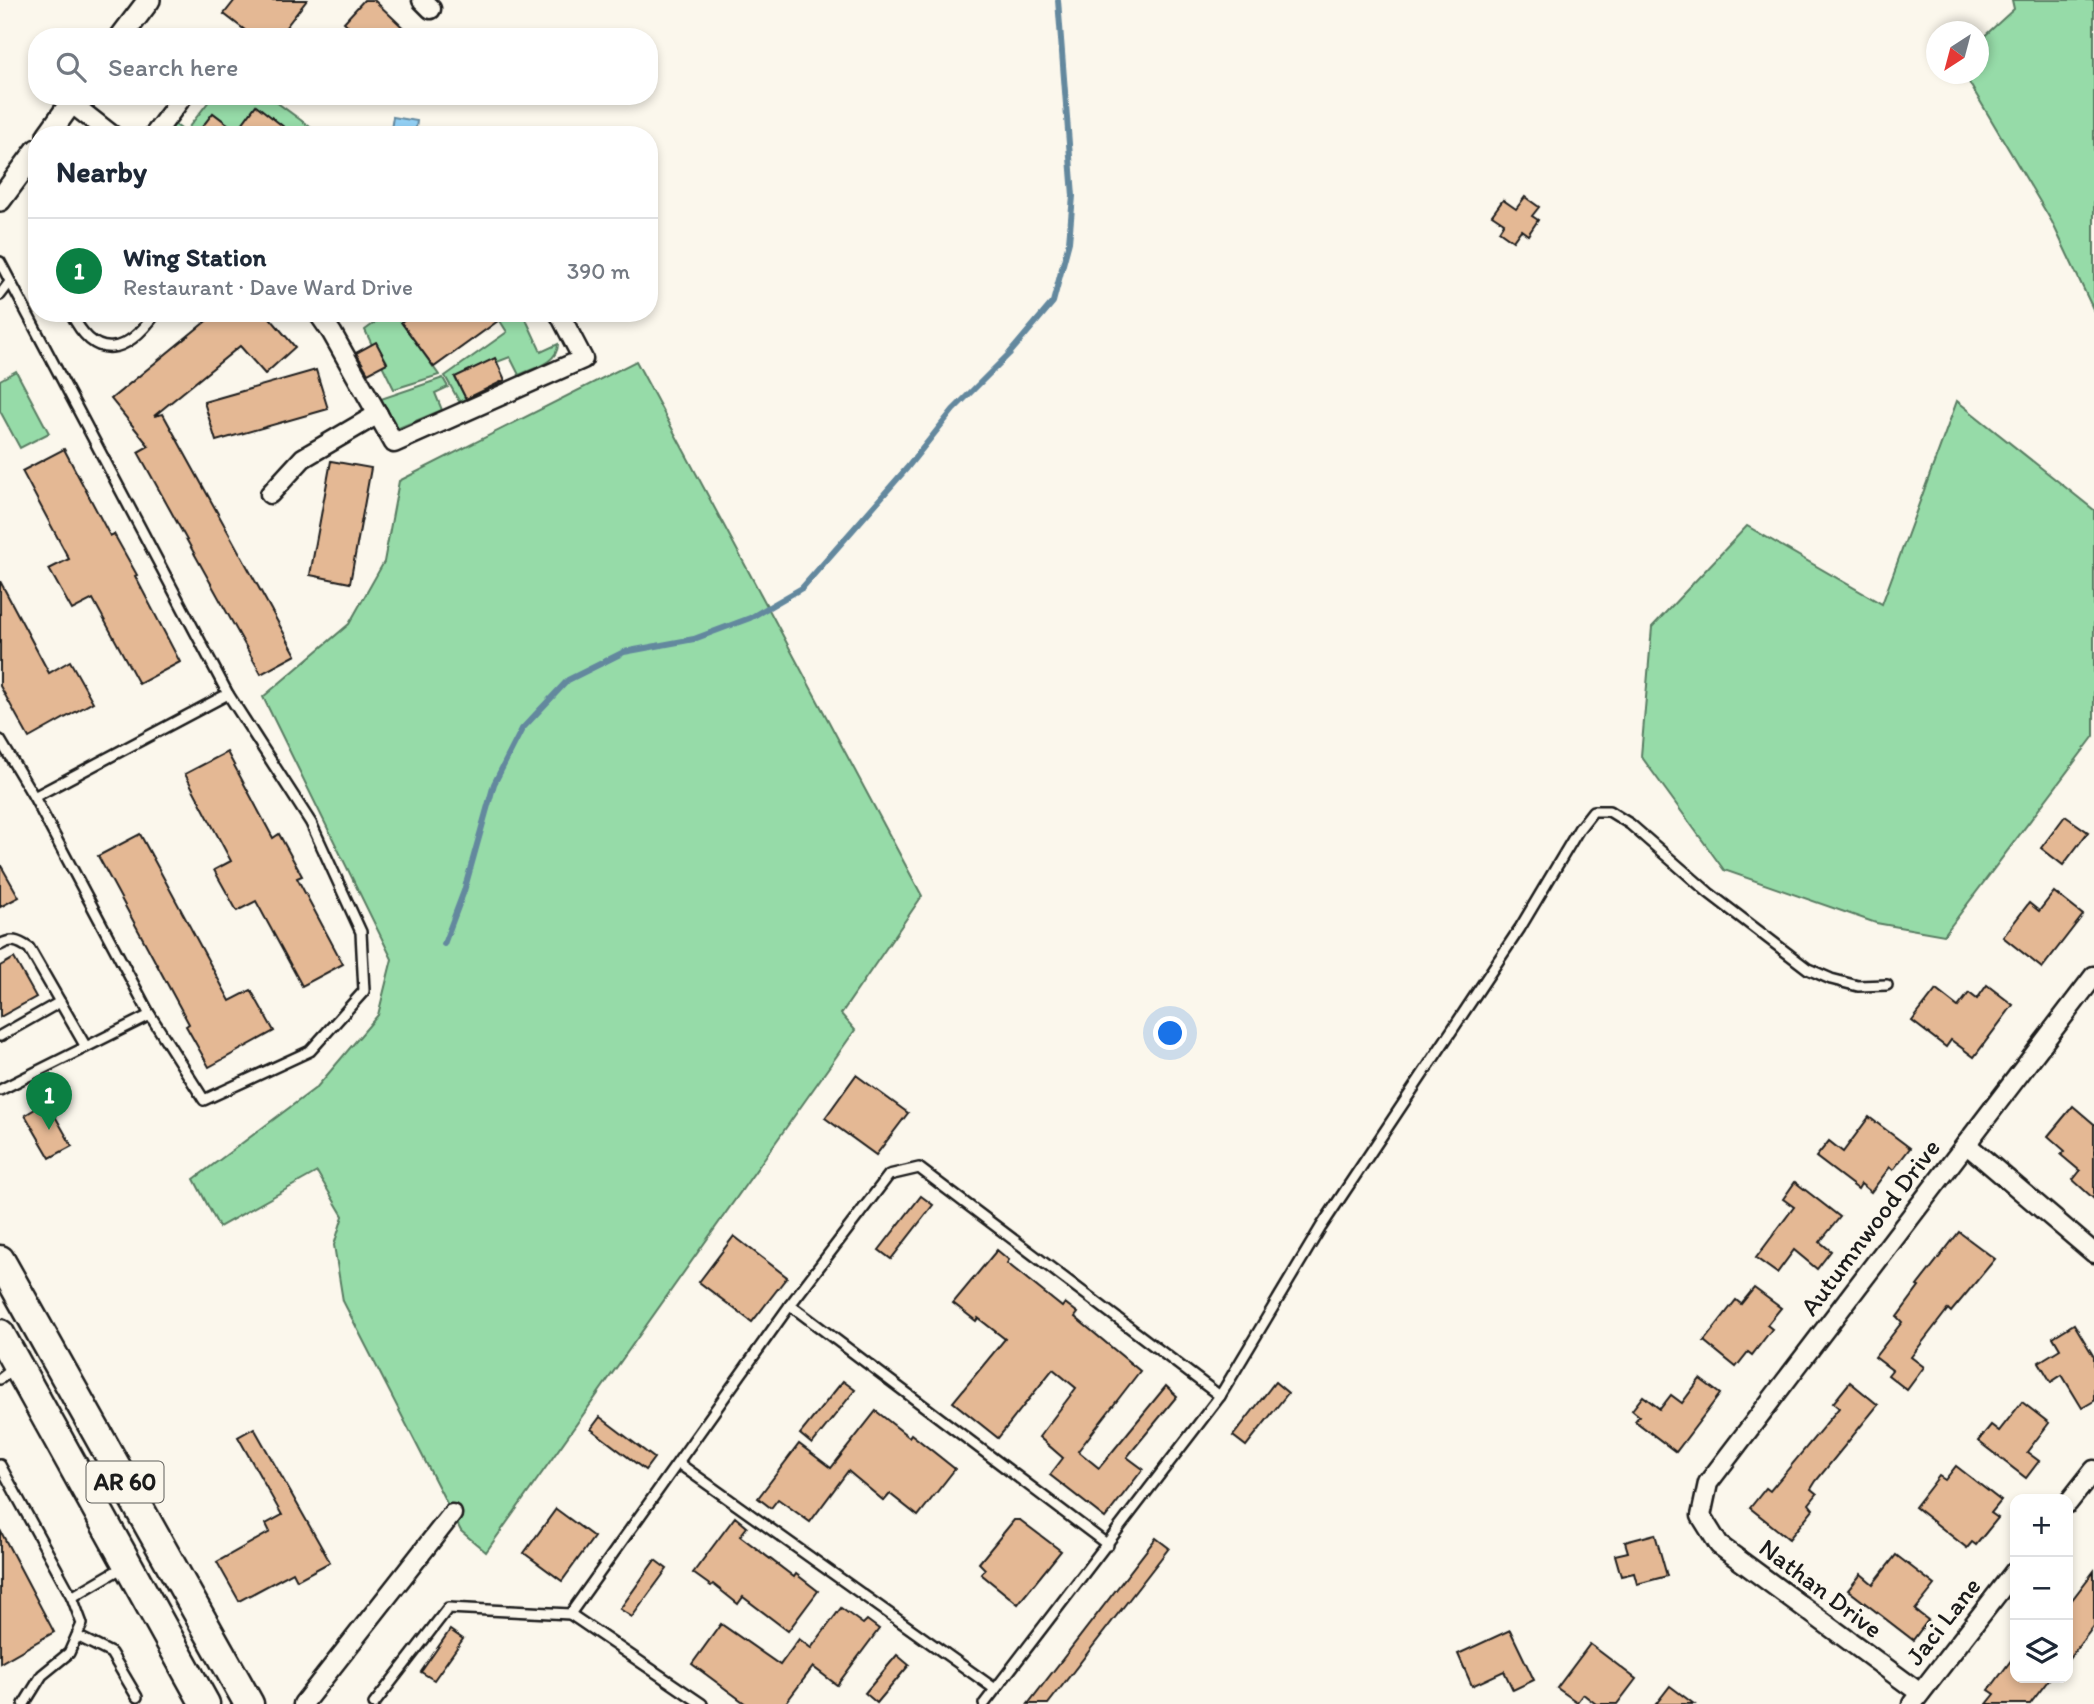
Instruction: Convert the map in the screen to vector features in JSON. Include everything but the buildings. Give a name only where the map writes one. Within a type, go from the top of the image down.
[{"type":"main road","name":"AR 60","points":[[0,1260],[249,1704]]},
{"type":"main road","name":"AR 60","points":[[0,1334],[9,1372],[128,1565],[205,1704]]},
{"type":"street","points":[[128,28],[149,0]]},
{"type":"street","points":[[55,126],[70,105]]},
{"type":"street","points":[[79,105],[102,126]]},
{"type":"street","points":[[161,126],[177,105]]},
{"type":"street","points":[[0,200],[28,162]]},
{"type":"street","points":[[324,322],[394,443],[583,359],[564,322]]},
{"type":"street","points":[[270,494],[303,458],[378,414]]},
{"type":"street","name":"Autumnwood Drive","points":[[1701,1516],[1707,1483],[2094,976]]},
{"type":"street","points":[[1966,1144],[2094,1253]]},
{"type":"street","points":[[2073,1497],[2094,1470]]},
{"type":"street","points":[[303,1704],[452,1514]]},
{"type":"street","name":"Nathan Drive","points":[[1701,1516],[1719,1545],[1916,1699]]},
{"type":"street","name":"Jaci Lane","points":[[1916,1699],[2010,1577]]},
{"type":"lane","points":[[0,262],[28,316]]},
{"type":"lane","points":[[0,295],[10,282]]},
{"type":"lane","points":[[0,740],[34,797],[150,1015],[204,1100],[310,1051],[364,991],[361,932],[311,823],[228,694],[31,322]]},
{"type":"lane","points":[[76,322],[95,345],[110,349],[129,342],[150,322]]},
{"type":"lane","points":[[34,797],[228,694]]},
{"type":"lane","points":[[984,1704],[1220,1396],[1284,1285],[1520,928],[1579,829],[1593,811],[1609,811],[1630,824],[1709,893],[1808,969],[1858,986],[1887,985]]},
{"type":"lane","points":[[0,945],[7,940],[18,941],[29,948],[86,1047]]},
{"type":"lane","points":[[0,1036],[60,1002]]},
{"type":"lane","points":[[0,1090],[150,1015]]},
{"type":"lane","points":[[570,1614],[790,1305],[888,1175],[919,1168],[1220,1396]]},
{"type":"lane","points":[[790,1305],[1108,1545]]},
{"type":"lane","points":[[678,1463],[995,1689]]},
{"type":"lane","points":[[0,1465],[72,1597],[82,1625],[69,1653],[42,1675],[24,1703]]},
{"type":"lane","points":[[72,1597],[128,1565]]},
{"type":"lane","points":[[374,1704],[447,1608],[570,1614],[702,1704]]},
{"type":"lane","points":[[77,1636],[111,1653],[138,1697]]},
{"type":"green space","points":[[2012,0],[2094,0],[2094,311],[2052,222],[1970,84],[1989,84],[1989,32],[2014,9]]},
{"type":"green space","points":[[206,105],[280,105],[309,126],[282,126],[256,106],[241,126],[230,126],[213,113],[203,126],[190,126]]},
{"type":"green space","points":[[376,322],[401,322],[439,375],[394,389],[382,365],[387,362],[376,343],[372,345],[365,330]]},
{"type":"green space","points":[[501,322],[527,322],[541,352],[558,344],[557,350],[544,364],[519,375],[510,357],[455,378],[466,399],[459,401],[445,376],[507,332]]},
{"type":"green space","points":[[636,361],[922,896],[841,1014],[855,1030],[486,1552],[461,1531],[343,1301],[334,1245],[343,1216],[317,1172],[219,1227],[194,1179],[317,1087],[378,1015],[392,959],[263,697],[349,624],[384,562],[399,481]]},
{"type":"green space","points":[[16,371],[49,433],[20,448],[0,411],[0,380]]},
{"type":"green space","points":[[443,378],[448,387],[435,393],[442,410],[394,430],[378,400]]},
{"type":"green space","points":[[1957,401],[2094,510],[2094,736],[1944,935],[1876,923],[1724,870],[1641,756],[1652,627],[1747,526],[1882,604]]},
{"type":"water","points":[[393,117],[417,121],[416,126],[392,126]]},
{"type":"waterway","points":[[444,944],[464,891],[494,784],[522,729],[568,680],[624,652],[694,639],[750,618],[802,588],[907,468],[953,410],[1009,354],[1053,302],[1069,242],[1073,196],[1058,0]]},
{"type":"place","name":"Wing Station","points":[[49,1130]]}]
